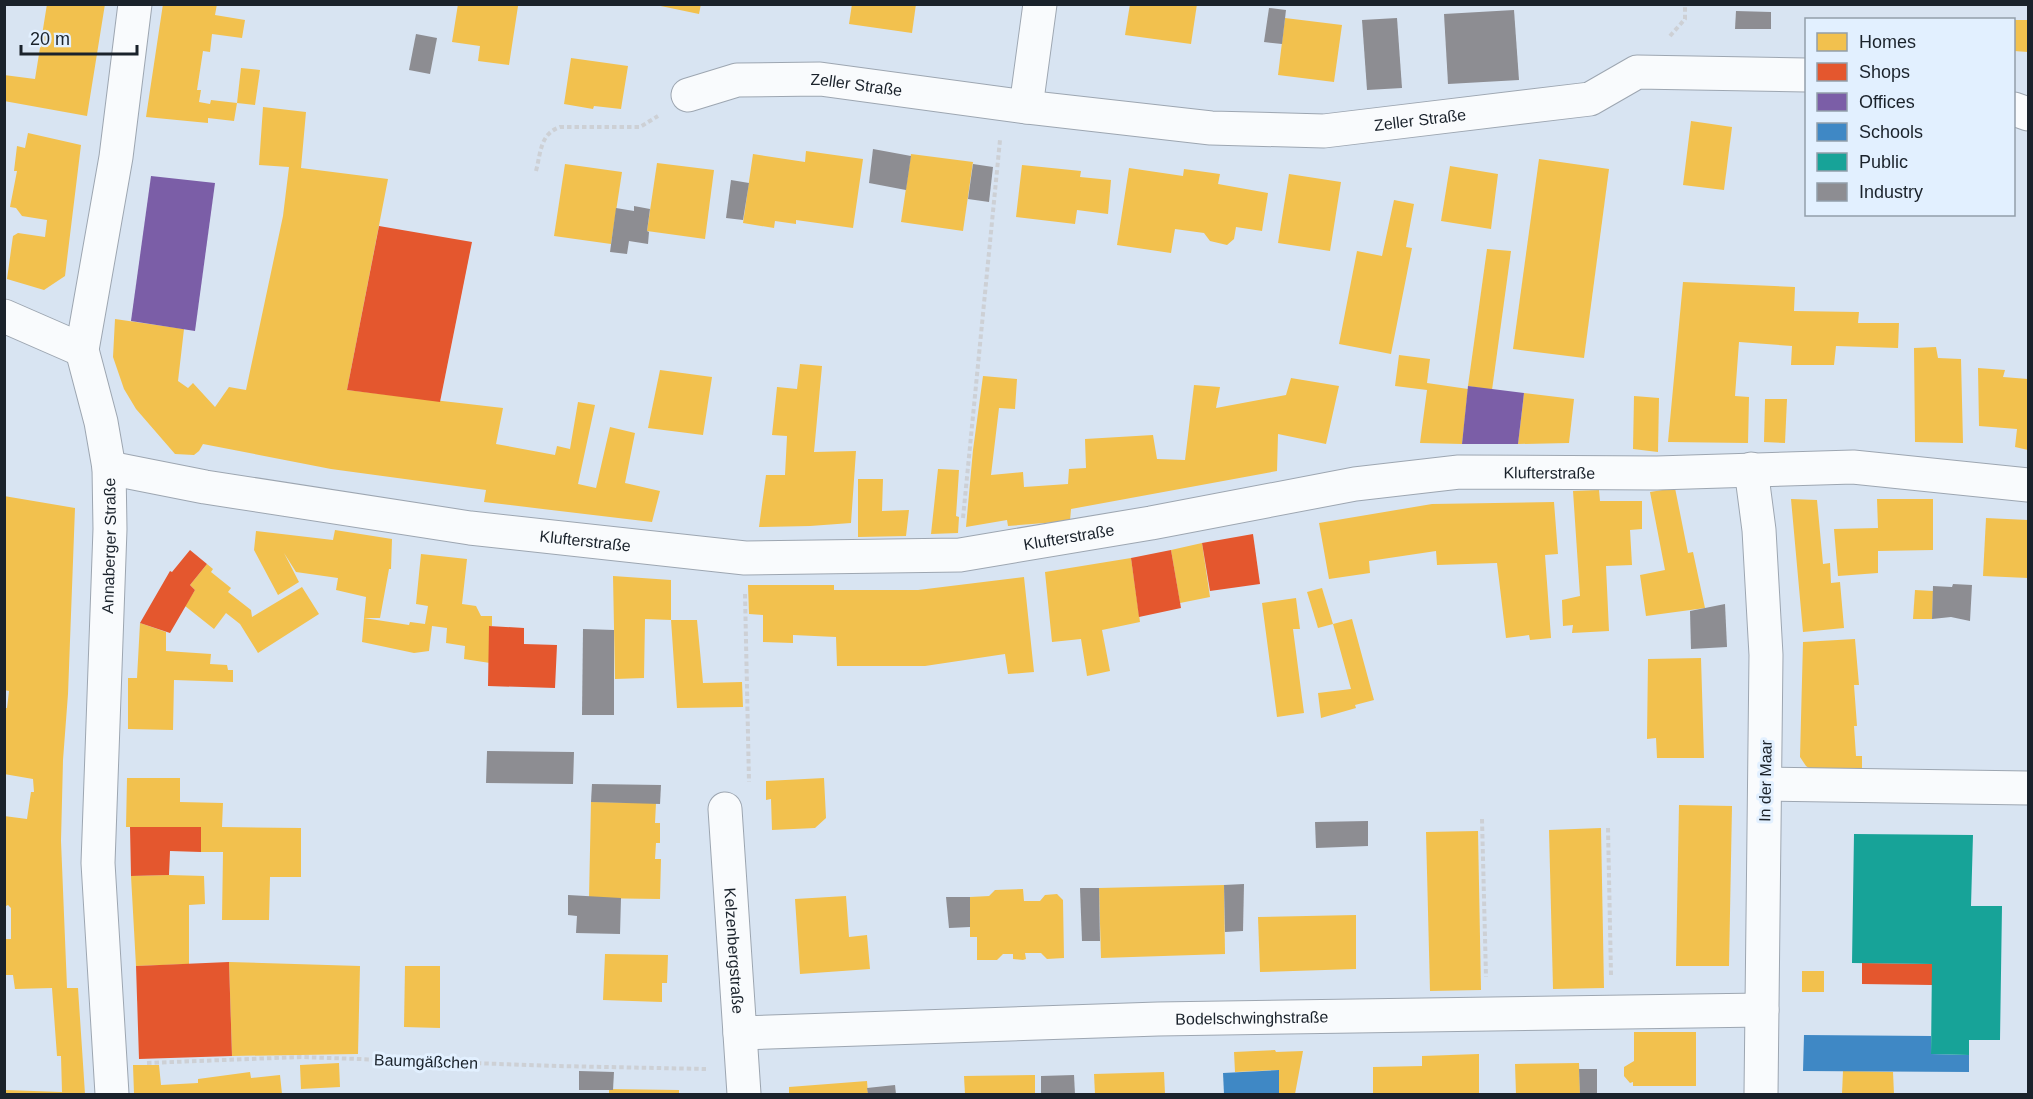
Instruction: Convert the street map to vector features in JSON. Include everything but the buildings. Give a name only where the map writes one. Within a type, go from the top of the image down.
[{"type":"street","name":"Annaberger Straße","points":[[111,1079],[98,862],[110,529],[109,468],[101,422],[82,350],[116,157],[135,4]]},
{"type":"street","points":[[1016,105],[1040,4]]},
{"type":"street","name":"Zeller Straße","points":[[688,94],[738,80],[820,80],[1211,128],[1324,131],[1590,99],[1637,72],[1805,75]]},
{"type":"street","points":[[4,316],[82,350]]},
{"type":"street","name":"Klufterstraße","points":[[109,468],[205,487],[470,528],[745,558],[960,555],[1151,523],[1355,484],[1447,473],[1657,472],[1853,467],[2028,485]]},
{"type":"street","name":"In der Maar","points":[[1751,469],[1759,530],[1766,655],[1761,1095]]},
{"type":"street","points":[[1765,784],[2028,788]]},
{"type":"street","name":"Kelzenbergstraße","points":[[725,809],[743,1082]]},
{"type":"street","name":"Bodelschwinghstraße","points":[[740,1033],[1158,1019],[1762,1010]]},
{"type":"path","points":[[536,171],[545,135],[551,130],[560,127],[640,127],[688,94]]},
{"type":"path","points":[[960,555],[997,164],[1016,105]]},
{"type":"path","points":[[725,809],[749,784],[745,558]]},
{"type":"path","points":[[1482,819],[1487,1014]]},
{"type":"path","points":[[1608,828],[1612,1012]]},
{"type":"path","name":"Baumgäßchen","points":[[111,1079],[301,1057],[556,1066],[743,1082]]}]
